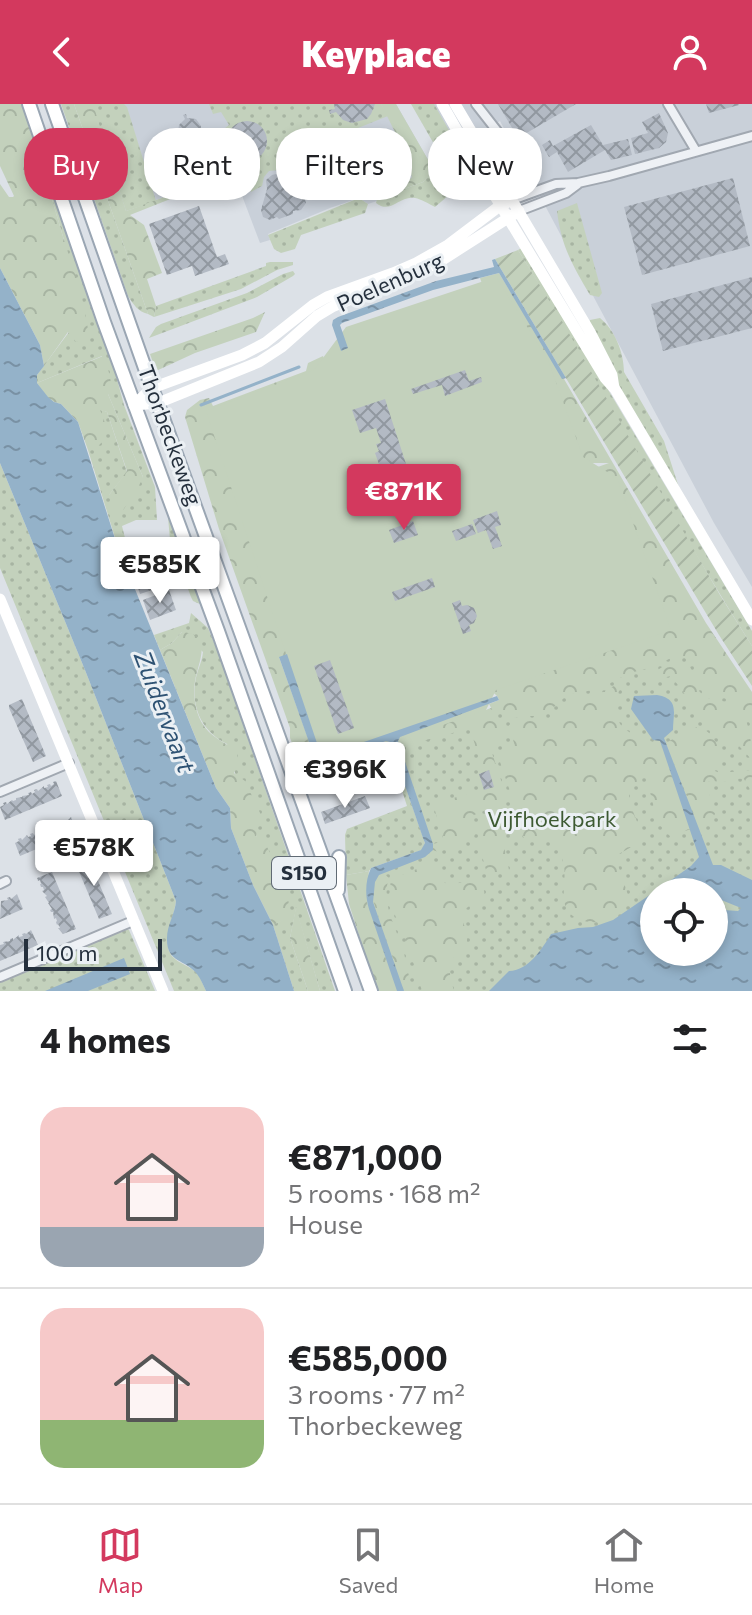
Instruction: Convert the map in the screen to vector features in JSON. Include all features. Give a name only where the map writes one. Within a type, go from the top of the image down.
[{"type":"main road","name":"Thorbeckeweg","points":[[29,104],[345,991]]},
{"type":"main road","name":"Thorbeckeweg","points":[[52,104],[371,991]]},
{"type":"main road","points":[[163,512],[165,484]]},
{"type":"main road","points":[[200,611],[218,631]]},
{"type":"main road","points":[[285,757],[308,781]]},
{"type":"main road","points":[[338,898],[339,857]]},
{"type":"street","points":[[442,104],[510,209],[605,378],[615,389],[752,620]]},
{"type":"street","points":[[455,104],[469,128]]},
{"type":"street","points":[[476,104],[495,128]]},
{"type":"street","points":[[668,104],[696,151]]},
{"type":"street","points":[[510,209],[556,184],[578,183],[752,136]]},
{"type":"street","points":[[510,209],[566,193],[578,183]]},
{"type":"street","points":[[506,200],[510,209]]},
{"type":"street","name":"Poelenburg","points":[[134,405],[152,388],[253,350],[320,301],[416,263],[510,209]]},
{"type":"street","name":"Poelenburg","points":[[134,405],[158,403],[259,362],[282,347],[317,316],[436,264],[510,209]]},
{"type":"street","points":[[1,603],[163,991]]},
{"type":"street","points":[[0,792],[69,763]]},
{"type":"street","points":[[0,977],[133,921]]},
{"type":"shaded area","points":[[88,104],[396,104],[410,128],[276,128],[276,200],[353,200],[268,234],[270,240],[260,243],[244,200],[260,200],[260,128],[144,128],[144,200],[156,200],[126,211],[122,200],[128,200],[128,128],[97,128]]},
{"type":"shaded area","points":[[430,104],[752,104],[752,587],[714,523],[542,200],[542,128],[504,128],[500,121],[488,128],[444,128]]},
{"type":"shaded area","points":[[412,132],[428,160],[428,173],[412,181]]},
{"type":"green space","points":[[0,104],[24,104],[31,128],[24,128],[24,200],[52,200],[81,293],[90,339],[76,342],[68,332],[44,366],[40,345],[0,268],[0,184],[9,197],[14,196],[0,166]]},
{"type":"green space","points":[[61,104],[74,104],[82,128],[69,128]]},
{"type":"green space","points":[[74,104],[93,104],[100,128],[82,128]]},
{"type":"green space","points":[[92,104],[124,104],[127,107],[144,162],[144,200],[156,201],[126,211],[123,200],[128,200],[128,128],[100,128]]},
{"type":"green space","points":[[209,104],[381,104],[388,116],[358,128],[276,128],[276,170],[269,171],[260,187],[260,128],[225,128],[229,125],[221,112],[213,114]]},
{"type":"green space","points":[[381,104],[396,104],[410,128],[393,128]]},
{"type":"green space","points":[[411,104],[434,104],[448,128],[428,128],[428,134]]},
{"type":"green space","points":[[412,132],[428,160],[428,177],[412,186]]},
{"type":"green space","points":[[428,176],[428,200],[443,200],[435,207],[412,198],[412,186]]},
{"type":"green space","points":[[52,200],[57,200],[109,350],[124,405],[155,487],[157,520],[136,520],[122,526],[126,542],[117,544],[88,450],[93,450],[99,409],[107,412],[127,472],[109,495],[143,477],[108,394],[102,356],[37,383],[37,375],[69,332],[64,240]]},
{"type":"green space","points":[[94,200],[108,200],[148,314],[138,309],[128,296]]},
{"type":"green space","points":[[108,200],[123,200],[126,211],[156,200],[168,200],[130,215],[144,225],[162,273],[147,279],[156,306],[154,317],[148,314]]},
{"type":"green space","points":[[354,200],[368,204],[365,213],[301,235],[295,249],[281,253],[274,249],[268,235]]},
{"type":"green space","points":[[377,200],[402,200],[386,207],[376,203]]},
{"type":"green space","points":[[577,203],[602,293],[599,297],[590,295],[561,235],[557,211]]},
{"type":"green space","points":[[523,247],[752,631],[752,646],[518,250]]},
{"type":"green space","points":[[518,250],[752,646],[752,686],[495,259]]},
{"type":"green space","points":[[270,262],[293,262],[293,265],[241,289],[154,317],[156,306]]},
{"type":"green space","points":[[293,271],[293,276],[257,297],[149,338],[161,324],[247,293]]},
{"type":"green space","points":[[499,273],[706,623],[752,692],[752,728],[740,703],[705,692],[700,686],[695,667],[681,656],[630,673],[598,689],[567,695],[544,716],[515,718],[494,713],[489,704],[499,700],[479,679],[504,500],[609,463],[572,463],[505,349],[480,278]]},
{"type":"green space","points":[[496,277],[548,360],[583,457],[617,478],[671,630],[496,690],[486,710],[394,742],[393,736],[321,760],[206,411],[314,370],[346,327]]},
{"type":"green space","points":[[265,312],[256,332],[195,353],[156,371],[150,354]]},
{"type":"green space","points":[[600,318],[614,335],[624,372],[664,441],[681,494],[619,388],[589,323]]},
{"type":"green space","points":[[103,356],[111,380],[108,394],[143,477],[116,520],[109,495],[127,471],[107,412],[100,410],[106,427],[102,442],[93,450],[88,450],[78,422],[61,404],[47,397],[37,383]]},
{"type":"green space","points":[[323,356],[344,412],[331,739],[279,657],[315,758],[309,760],[297,756],[290,738],[290,728],[219,529],[185,417],[187,410],[200,400],[209,398],[213,406],[306,371],[308,363]]},
{"type":"green space","points":[[0,463],[176,901],[168,935],[169,952],[197,973],[206,991],[174,991],[0,568]]},
{"type":"green space","points":[[171,514],[202,605],[191,597],[170,540],[168,517]]},
{"type":"green space","points":[[191,613],[208,628],[218,652],[335,991],[320,991],[296,909],[290,938],[308,991],[294,991],[273,925],[288,917],[247,810],[227,744],[211,733],[197,711],[195,684],[203,652],[182,632],[160,650],[154,635],[189,623]]},
{"type":"green space","points":[[182,632],[192,634],[201,644],[194,692],[200,718],[213,736],[236,750],[239,763],[234,773],[245,781],[261,815],[256,836],[264,841],[289,890],[288,918],[273,925],[253,885],[231,828],[230,808],[216,788],[160,650]]},
{"type":"green space","name":"Vijfhoekpark","points":[[703,639],[752,715],[752,991],[383,991],[356,880],[428,849],[394,742]]},
{"type":"green space","points":[[678,661],[692,670],[698,690],[705,697],[732,703],[742,712],[748,728],[752,760],[739,746],[725,741],[718,728],[707,725],[708,722],[695,716],[684,693],[671,676],[653,680],[638,675]]},
{"type":"green space","points":[[623,681],[615,708],[618,720],[630,732],[661,745],[691,829],[670,836],[657,816],[645,776],[635,783],[629,795],[638,823],[638,836],[633,845],[619,854],[617,862],[628,895],[611,917],[588,922],[571,914],[564,902],[564,866],[553,836],[526,841],[511,818],[508,809],[513,800],[497,753],[510,749],[514,743],[509,725],[526,720],[547,720],[568,700],[603,692]]},
{"type":"green space","points":[[484,706],[489,716],[501,719],[507,735],[491,750],[508,801],[474,815],[472,823],[476,832],[472,840],[438,852],[433,850],[433,844],[444,841],[433,804],[488,788],[470,728],[400,748],[398,741],[400,737]]},
{"type":"green space","points":[[698,727],[714,739],[718,748],[721,757],[715,771],[752,770],[752,793],[744,779],[708,782],[715,814],[699,827],[666,743]]},
{"type":"green space","points":[[390,742],[425,843],[422,850],[369,871],[346,875],[347,829],[407,806],[398,778],[385,781],[389,769],[381,748],[310,773],[297,756],[309,760],[315,758],[322,764]]},
{"type":"green space","points":[[497,813],[509,870],[491,875],[486,870],[479,845],[483,839],[479,822]]},
{"type":"green space","points":[[435,862],[448,884],[474,880],[484,891],[481,900],[463,914],[466,944],[453,959],[450,968],[454,991],[422,991],[389,898],[391,879]]},
{"type":"green space","points":[[369,871],[367,904],[397,991],[377,991],[349,904],[346,875]]},
{"type":"green space","points":[[383,873],[389,878],[388,907],[413,991],[404,991],[373,900],[376,878]]},
{"type":"green space","points":[[296,907],[320,991],[308,991],[290,938]]},
{"type":"green space","points":[[127,929],[155,991],[0,991],[0,981]]},
{"type":"water","points":[[495,259],[566,378],[562,379],[499,273],[433,290],[342,323],[340,325],[348,348],[341,351],[332,325],[338,317],[436,281],[494,267],[492,260]]},
{"type":"water","name":"Zuidervaart","points":[[0,268],[40,345],[44,366],[37,375],[37,383],[48,397],[61,404],[78,422],[117,545],[216,788],[230,808],[231,828],[253,885],[273,925],[294,991],[206,991],[197,974],[170,952],[167,933],[176,901],[0,463]]},
{"type":"water","points":[[287,654],[319,749],[324,754],[497,696],[499,700],[400,737],[398,741],[433,844],[433,850],[425,857],[379,875],[375,882],[373,902],[404,991],[397,991],[366,894],[371,868],[421,850],[425,843],[390,742],[322,764],[316,762],[279,657]]},
{"type":"water","points":[[657,695],[672,703],[673,730],[664,738],[713,865],[721,865],[752,880],[752,991],[489,991],[509,971],[528,963],[551,934],[593,927],[613,920],[640,901],[640,966],[728,966],[728,910],[738,911],[741,908],[728,903],[728,878],[674,878],[699,857],[660,741],[653,740],[631,709],[634,696]]},
{"type":"water","points":[[124,958],[130,974],[88,991],[45,991]]},
{"type":"building","points":[[334,104],[375,104],[367,119],[352,123],[343,120],[336,112],[330,114],[329,110],[335,109]]},
{"type":"building","points":[[498,104],[576,104],[535,128],[512,128]]},
{"type":"building","points":[[706,104],[739,104],[739,105],[709,113]]},
{"type":"building","points":[[659,113],[668,133],[666,142],[659,148],[635,154],[631,138],[648,133],[642,122]]},
{"type":"building","points":[[183,115],[196,119],[201,128],[179,128],[185,119]]},
{"type":"building","points":[[239,122],[255,122],[266,133],[266,149],[260,156],[260,128],[232,128]]},
{"type":"building","points":[[591,125],[603,145],[628,139],[632,155],[611,160],[605,150],[568,172],[557,152],[549,157],[542,145],[550,140],[553,146]]},
{"type":"building","points":[[276,174],[276,200],[305,200],[301,210],[279,219],[263,217],[261,210],[267,189],[266,180]]},
{"type":"building","points":[[733,178],[750,246],[642,275],[624,207]]},
{"type":"building","points":[[199,206],[217,257],[225,254],[229,264],[195,276],[192,266],[167,275],[149,224]]},
{"type":"building","points":[[752,277],[752,328],[663,351],[651,304]]},
{"type":"building","points":[[465,370],[469,381],[481,377],[482,382],[445,396],[442,385],[413,394],[411,389]]},
{"type":"building","points":[[385,399],[416,495],[393,503],[375,453],[379,451],[376,444],[381,443],[376,428],[360,433],[352,410]]},
{"type":"building","points":[[497,511],[501,525],[495,527],[502,546],[493,549],[486,530],[478,533],[473,520]]},
{"type":"building","points":[[413,521],[418,535],[394,543],[389,530]]},
{"type":"building","points":[[472,524],[476,534],[456,541],[452,531]]},
{"type":"building","points":[[174,556],[182,580],[140,594],[132,570]]},
{"type":"building","points":[[432,578],[435,587],[395,601],[392,592]]},
{"type":"building","points":[[169,590],[176,610],[150,620],[143,600]]},
{"type":"building","points":[[460,600],[462,606],[474,608],[477,616],[474,623],[469,625],[471,631],[463,634],[452,603]]},
{"type":"building","points":[[330,660],[354,728],[338,734],[314,666]]},
{"type":"building","points":[[22,699],[46,756],[33,762],[9,708],[9,705]]},
{"type":"building","points":[[368,757],[373,771],[351,779],[348,772],[326,780],[323,772]]},
{"type":"building","points":[[489,770],[494,787],[484,790],[479,774]]},
{"type":"building","points":[[56,781],[62,796],[5,820],[0,807],[3,803],[32,794],[34,790],[51,786]]},
{"type":"building","points":[[365,796],[370,808],[325,824],[321,812]]},
{"type":"building","points":[[71,817],[77,832],[20,856],[15,843],[18,839],[34,835],[58,822],[66,822]]},
{"type":"building","points":[[88,857],[112,914],[99,919],[75,862]]},
{"type":"building","points":[[52,872],[76,929],[63,934],[37,878]]},
{"type":"building","points":[[17,894],[23,909],[0,919],[1,901]]},
{"type":"building","points":[[31,930],[38,945],[0,961],[0,945],[3,942]]},
{"type":"waterway","points":[[201,405],[299,367]]}]
